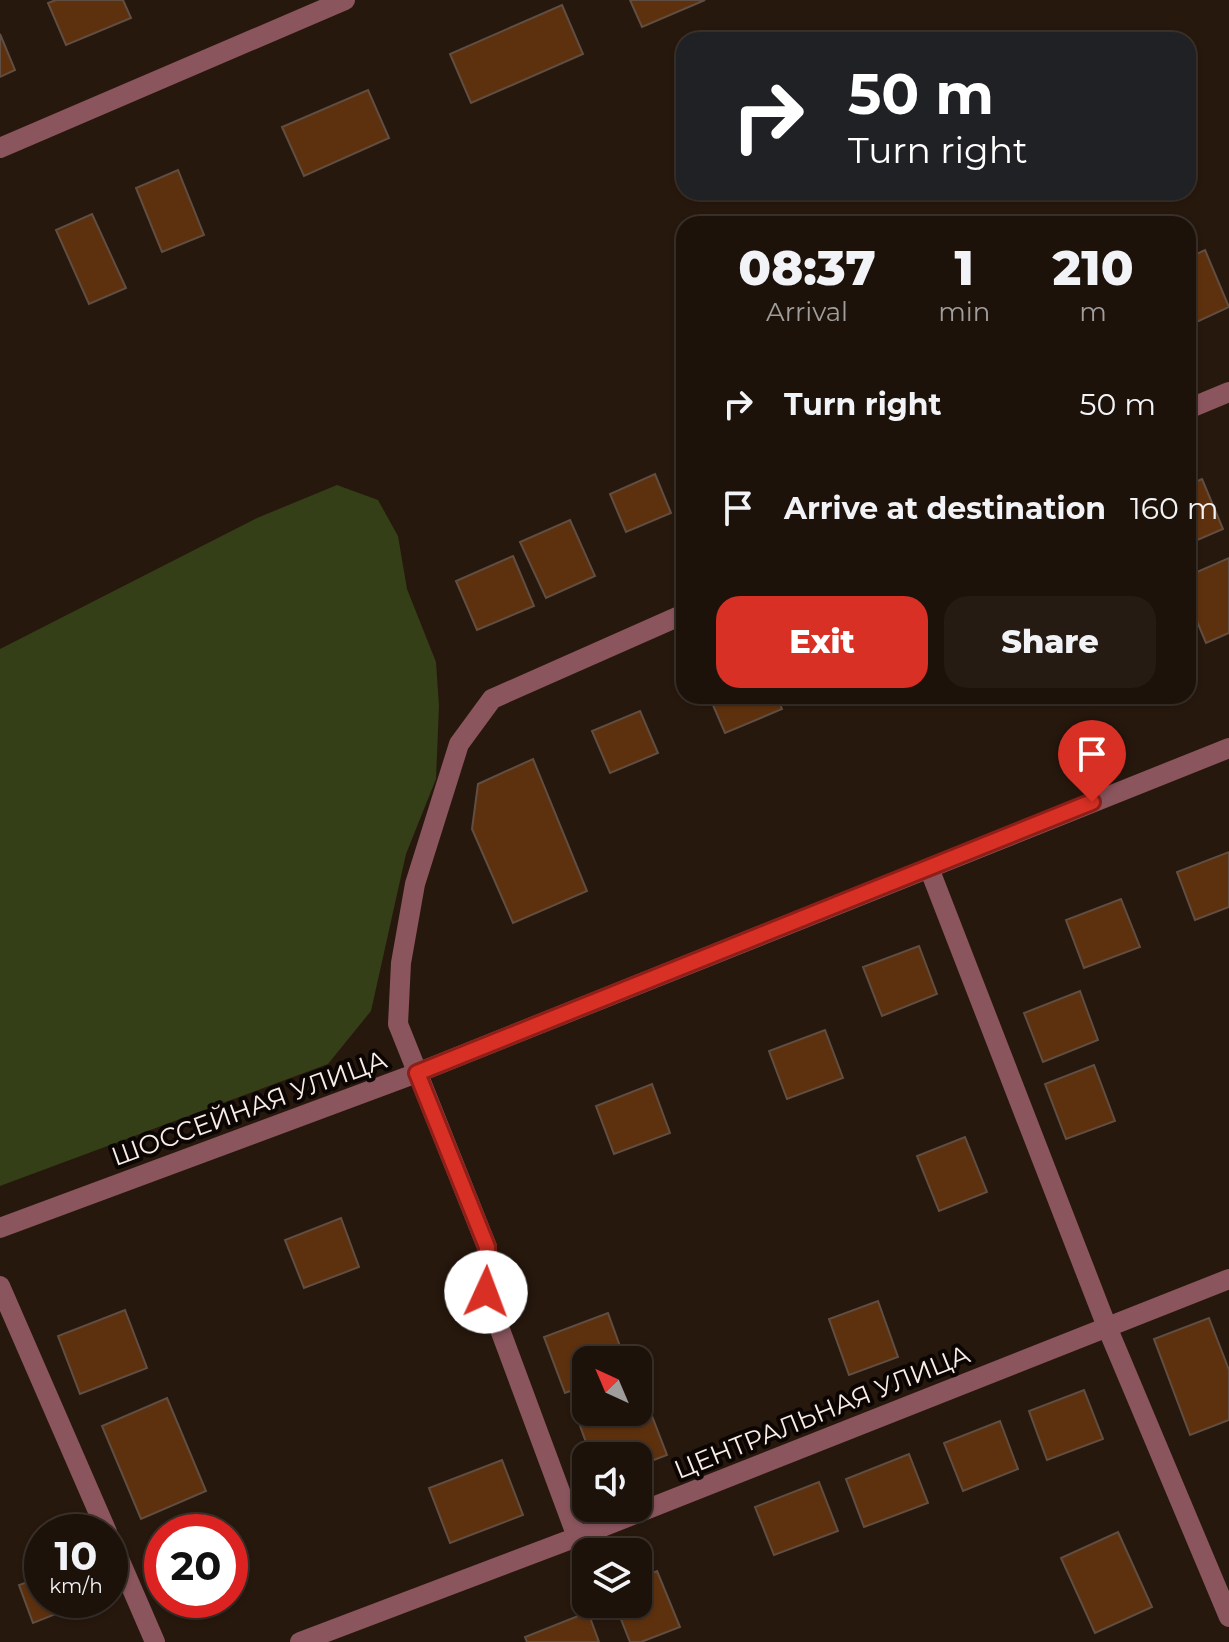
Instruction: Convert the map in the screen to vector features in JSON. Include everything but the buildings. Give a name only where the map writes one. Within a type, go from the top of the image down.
[{"type":"street","points":[[0,148],[345,0]]},
{"type":"street","points":[[1196,406],[1229,392]]},
{"type":"street","points":[[577,1537],[486,1292],[487,1247],[398,1024],[401,963],[415,884],[459,744],[492,699],[676,618]]},
{"type":"street","name":"ШОССЕЙНАЯ УЛИЦА","points":[[0,1228],[417,1073],[1229,748]]},
{"type":"street","points":[[929,868],[1107,1327],[1229,1617]]},
{"type":"street","name":"ЦЕНТРАЛЬНАЯ УЛИЦА","points":[[300,1642],[577,1537],[1229,1279]]},
{"type":"street","points":[[0,1286],[99,1514]]},
{"type":"street","points":[[128,1580],[155,1642]]},
{"type":"green space","points":[[337,485],[378,500],[398,536],[407,589],[436,662],[439,706],[436,779],[406,854],[371,1011],[328,1064],[0,1186],[0,649],[257,518]]},
{"type":"route","points":[[486,1292],[487,1247],[417,1073],[1092,802]]}]
